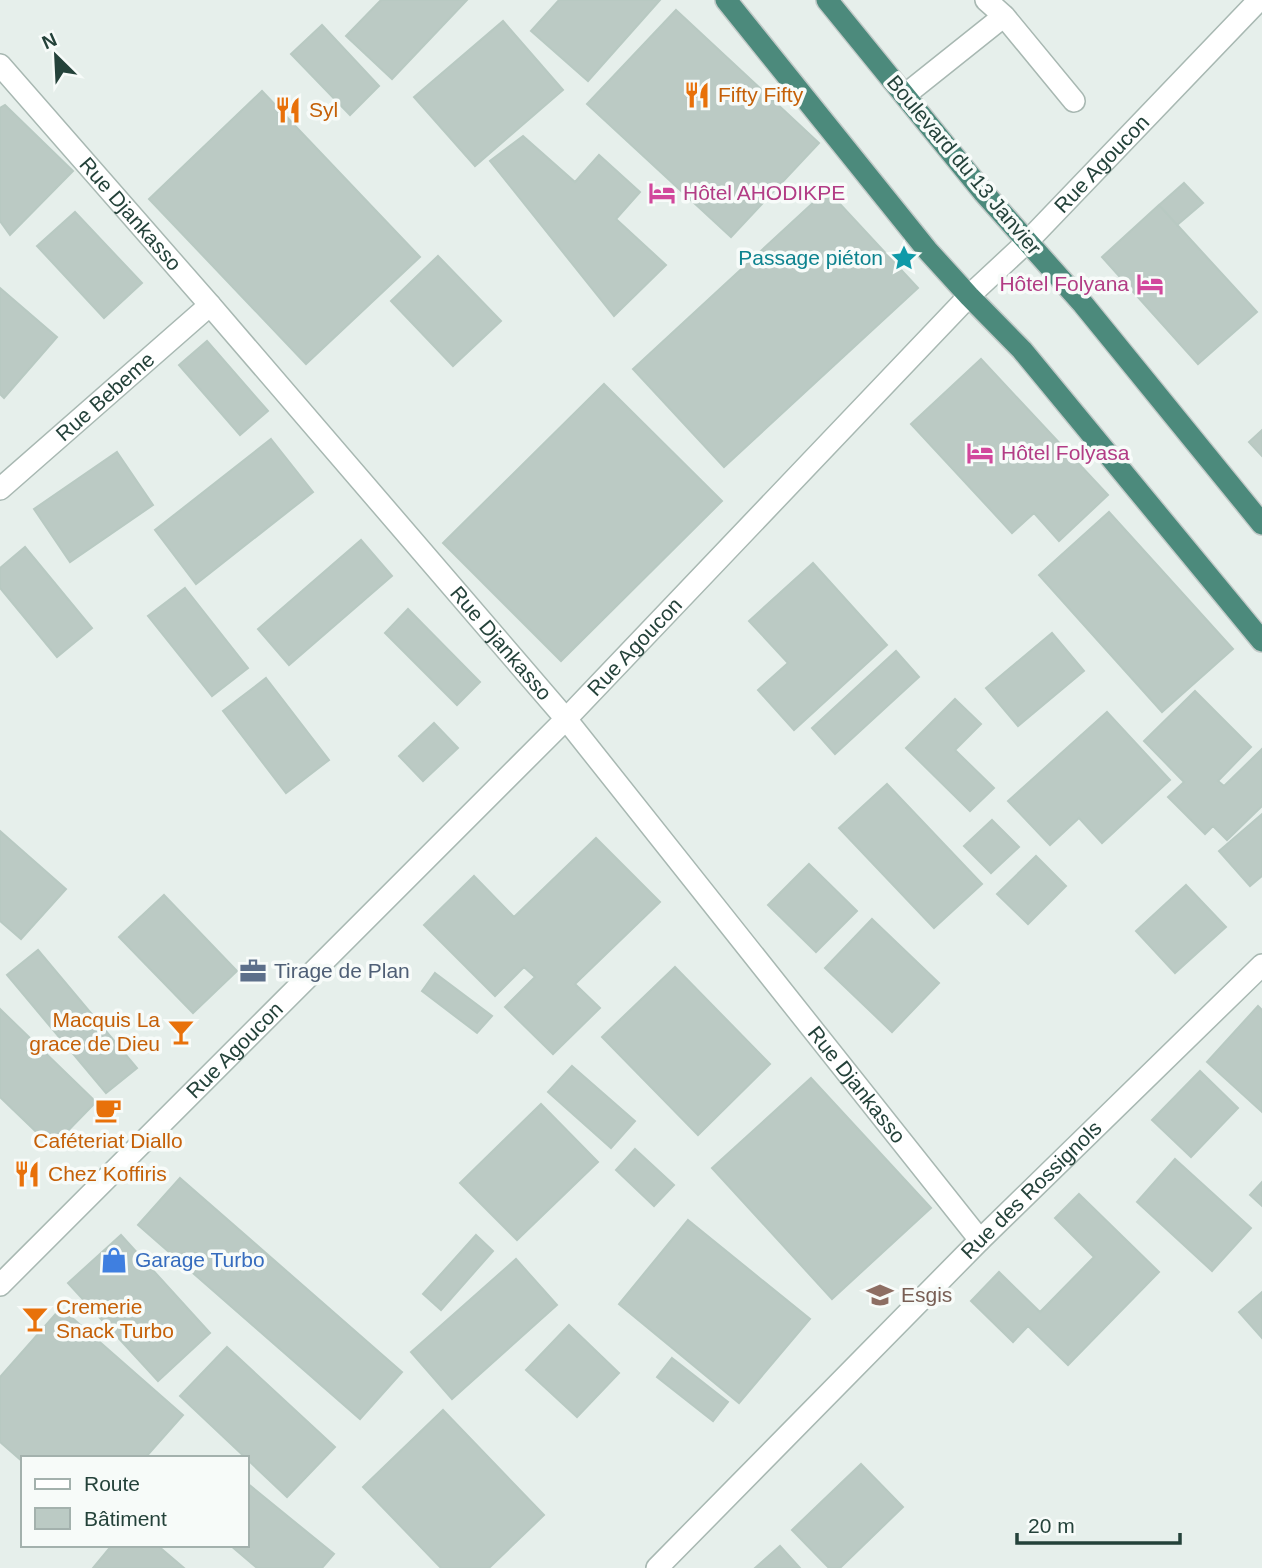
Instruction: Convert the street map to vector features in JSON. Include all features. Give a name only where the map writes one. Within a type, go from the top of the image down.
[{"type":"highway","points":[[726,0],[928,251],[1022,350],[1262,641]]},
{"type":"highway","name":"Boulevard du 13 Janvier","points":[[827,0],[984,193],[1083,304],[1262,524]]},
{"type":"street","points":[[986,0],[1004,16],[1074,101]]},
{"type":"street","name":"Rue Agoucon","points":[[0,1285],[566,719],[968,296],[1027,242],[1259,0]]},
{"type":"street","points":[[905,95],[1004,16]]},
{"type":"street","name":"Rue Djankasso","points":[[0,65],[566,719],[980,1240]]},
{"type":"street","name":"Rue Bebeme","points":[[0,489],[210,305]]},
{"type":"street","name":"Rue des Rossignols","points":[[657,1568],[980,1240],[1262,965]]},
{"type":"building","points":[[381,0],[467,0],[392,79],[346,36]]},
{"type":"building","points":[[559,0],[660,0],[588,81],[531,31]]},
{"type":"building","name":"Hôtel AHODIKPE","points":[[676,10],[819,143],[731,237],[587,104]]},
{"type":"building","points":[[503,21],[563,90],[475,166],[414,97]]},
{"type":"building","points":[[322,25],[379,86],[350,115],[291,54]]},
{"type":"building","points":[[262,91],[420,257],[306,364],[149,199]]},
{"type":"building","points":[[5,105],[73,171],[10,235],[0,221],[0,108]]},
{"type":"building","points":[[523,136],[575,182],[599,155],[640,192],[616,219],[666,265],[614,316],[490,161]]},
{"type":"building","points":[[1184,183],[1203,203],[1177,225],[1159,205]]},
{"type":"building","points":[[827,190],[918,288],[724,467],[633,369]]},
{"type":"building","points":[[1159,205],[1257,312],[1198,364],[1102,257]]},
{"type":"building","points":[[75,212],[142,283],[104,318],[37,246]]},
{"type":"building","points":[[438,256],[501,321],[453,366],[391,301]]},
{"type":"building","points":[[0,288],[57,337],[4,398],[0,394]]},
{"type":"building","points":[[207,341],[268,411],[240,435],[179,365]]},
{"type":"building","points":[[981,359],[1108,495],[1059,541],[1034,513],[1012,533],[911,424]]},
{"type":"building","points":[[604,384],[722,501],[561,661],[443,543]]},
{"type":"building","points":[[1262,430],[1262,456],[1249,442]]},
{"type":"building","points":[[271,439],[313,492],[196,584],[155,530]]},
{"type":"building","points":[[117,452],[153,505],[70,562],[34,509]]},
{"type":"building","points":[[1109,512],[1233,649],[1162,712],[1039,575]]},
{"type":"building","points":[[361,540],[392,576],[289,665],[258,629]]},
{"type":"building","points":[[25,547],[92,628],[57,657],[0,588],[0,568]]},
{"type":"building","points":[[813,563],[887,645],[794,730],[758,690],[788,663],[749,621]]},
{"type":"building","points":[[185,588],[248,668],[212,696],[148,616]]},
{"type":"building","points":[[408,609],[480,682],[457,705],[385,633]]},
{"type":"building","points":[[1052,633],[1084,671],[1018,726],[986,688]]},
{"type":"building","points":[[896,651],[919,677],[835,754],[812,728]]},
{"type":"building","points":[[266,678],[329,760],[286,793],[223,711]]},
{"type":"building","points":[[1195,691],[1251,747],[1218,781],[1224,786],[1262,749],[1262,806],[1227,840],[1213,826],[1205,834],[1168,797],[1184,782],[1144,741]]},
{"type":"building","points":[[955,699],[981,724],[955,750],[994,788],[970,811],[906,748]]},
{"type":"building","points":[[1107,712],[1170,780],[1102,843],[1079,818],[1050,845],[1008,801]]},
{"type":"building","points":[[434,723],[458,748],[423,781],[399,756]]},
{"type":"building","points":[[887,784],[982,884],[934,928],[839,828]]},
{"type":"building","points":[[1262,814],[1262,876],[1250,886],[1219,851]]},
{"type":"building","points":[[992,820],[1019,847],[991,873],[964,846]]},
{"type":"building","points":[[0,831],[66,889],[21,939],[0,921]]},
{"type":"building","points":[[596,838],[660,902],[575,984],[600,1008],[553,1054],[505,1007],[535,977],[524,967],[495,996],[424,925],[474,876],[514,917]]},
{"type":"building","points":[[1036,856],[1066,886],[1028,924],[997,894]]},
{"type":"building","points":[[809,864],[857,911],[816,952],[768,905]]},
{"type":"building","points":[[1186,885],[1226,927],[1175,973],[1136,931]]},
{"type":"building","points":[[164,895],[237,971],[193,1013],[119,937]]},
{"type":"building","points":[[872,919],[939,983],[892,1032],[825,968]]},
{"type":"building","points":[[38,950],[137,1068],[106,1093],[7,975]]},
{"type":"building","points":[[675,967],[770,1064],[698,1135],[602,1037]]},
{"type":"building","points":[[435,973],[492,1016],[477,1033],[422,991]]},
{"type":"building","points":[[1258,1006],[1262,1010],[1262,1112],[1207,1062]]},
{"type":"building","points":[[0,1009],[96,1102],[52,1147],[0,1097]]},
{"type":"building","points":[[572,1066],[635,1121],[611,1148],[548,1092]]},
{"type":"building","points":[[1200,1071],[1238,1108],[1191,1157],[1152,1120]]},
{"type":"building","points":[[811,1078],[931,1208],[832,1299],[712,1168]]},
{"type":"building","points":[[541,1104],[598,1162],[517,1240],[460,1183]]},
{"type":"building","points":[[635,1149],[674,1185],[654,1206],[616,1170]]},
{"type":"building","points":[[1175,1159],[1251,1228],[1212,1271],[1137,1202]]},
{"type":"building","points":[[180,1178],[402,1372],[360,1419],[138,1225]]},
{"type":"building","points":[[1262,1182],[1262,1206],[1250,1195]]},
{"type":"building","points":[[1079,1194],[1159,1272],[1068,1365],[1028,1326],[1013,1342],[971,1301],[999,1272],[1040,1312],[1094,1257],[1055,1218]]},
{"type":"building","points":[[688,1220],[810,1319],[739,1403],[619,1304]]},
{"type":"building","points":[[121,1235],[210,1333],[158,1381],[68,1283]]},
{"type":"building","points":[[476,1235],[493,1251],[441,1310],[423,1294]]},
{"type":"building","points":[[516,1259],[557,1305],[452,1399],[411,1352]]},
{"type":"building","points":[[1262,1292],[1262,1338],[1239,1312]]},
{"type":"building","points":[[61,1308],[183,1415],[147,1456],[21,1456],[21,1460],[0,1442],[0,1377]]},
{"type":"building","points":[[569,1325],[619,1373],[577,1417],[526,1370]]},
{"type":"building","points":[[227,1347],[335,1447],[287,1497],[248,1460],[248,1456],[244,1456],[180,1396]]},
{"type":"building","points":[[672,1358],[728,1402],[713,1421],[657,1377]]},
{"type":"building","points":[[443,1410],[544,1515],[489,1568],[441,1568],[363,1487]]},
{"type":"building","points":[[861,1464],[903,1507],[840,1568],[829,1568],[792,1530]]},
{"type":"building","points":[[248,1484],[334,1554],[322,1568],[257,1568],[232,1547],[248,1547]]},
{"type":"building","points":[[780,1546],[800,1568],[755,1568]]},
{"type":"building","points":[[110,1547],[159,1547],[184,1568],[93,1568]]},
{"type":"place","name":"Fifty Fifty","points":[[697,95]]},
{"type":"place","name":"Syl","points":[[288,110]]},
{"type":"place","name":"Hôtel AHODIKPE","points":[[662,193]]},
{"type":"place","name":"Passage piéton","points":[[904,258]]},
{"type":"place","name":"Hôtel Folyana","points":[[1150,284]]},
{"type":"place","name":"Hôtel Folyasa","points":[[980,453]]},
{"type":"place","name":"Tirage de Plan","points":[[253,971]]},
{"type":"place","name":"Macquis La grace de Dieu","points":[[181,1032]]},
{"type":"place","name":"Caféteriat Diallo","points":[[108,1110]]},
{"type":"place","name":"Chez Koffiris","points":[[27,1174]]},
{"type":"place","name":"Garage Turbo","points":[[114,1260]]},
{"type":"place","name":"Esgis","points":[[880,1295]]},
{"type":"place","name":"Cremerie Snack Turbo","points":[[35,1319]]}]
